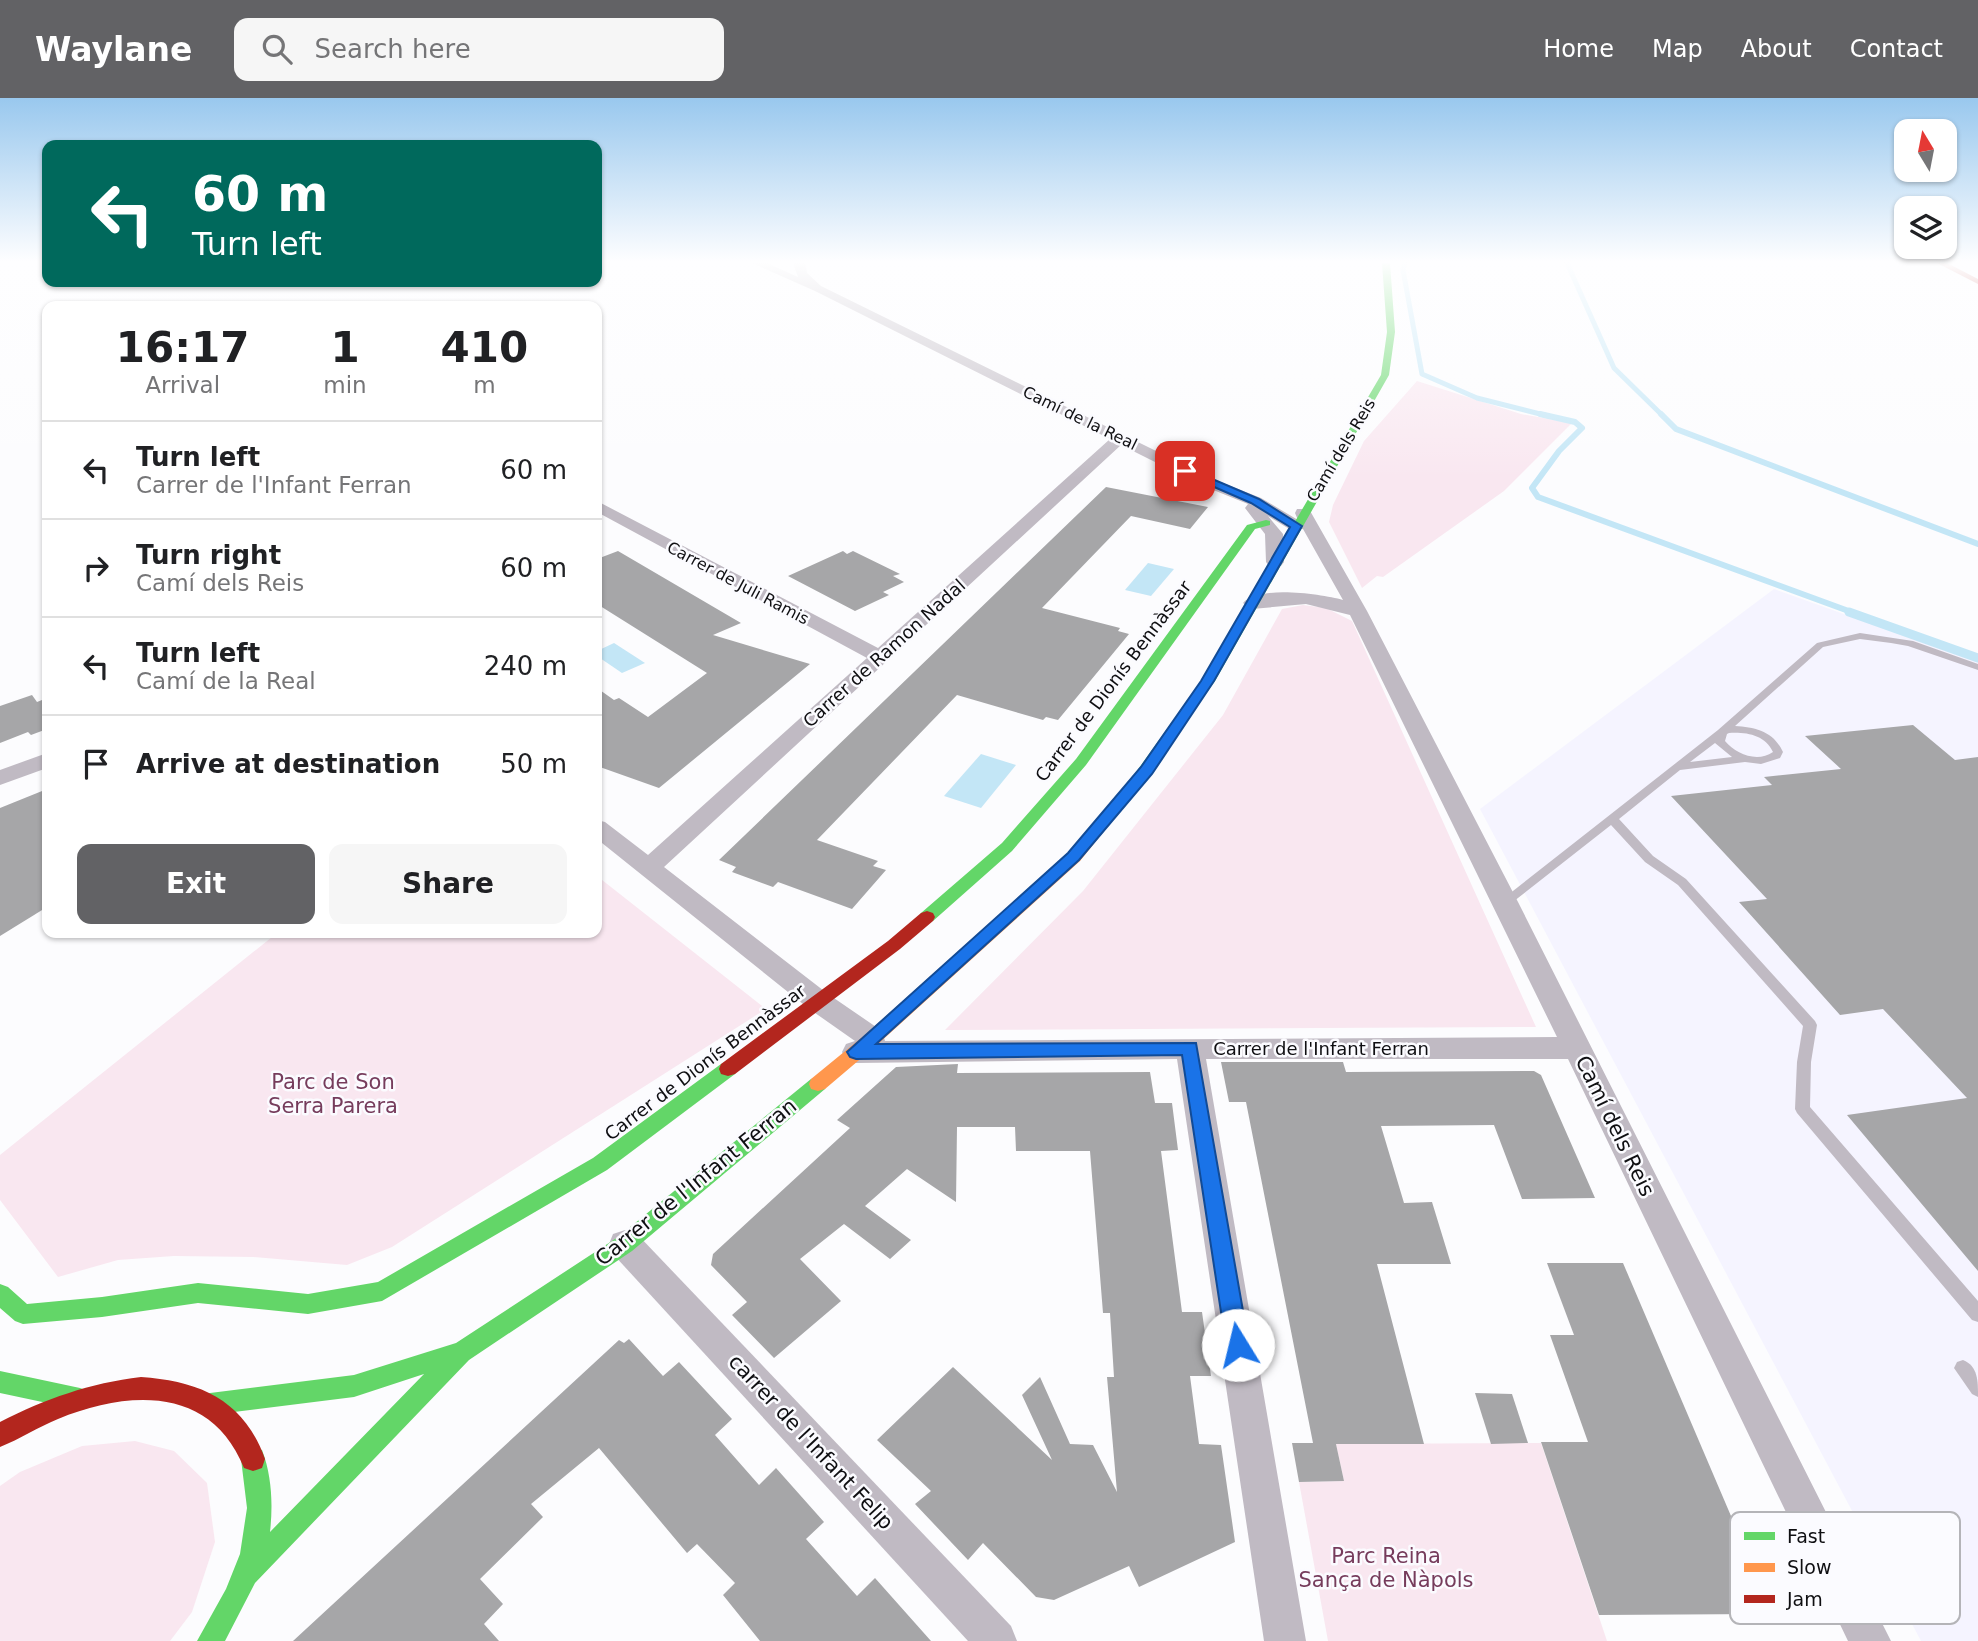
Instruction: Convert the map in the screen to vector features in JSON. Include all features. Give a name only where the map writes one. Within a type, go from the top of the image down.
[{"type":"street","name":"Camí de la Real","points":[[912,335],[1207,482],[1255,501],[1295,510]]},
{"type":"street","name":"Camí dels Reis","points":[[1320,488],[1385,375],[1392,349],[1392,335]]},
{"type":"street","name":"Carrer de Ramon Nadal","points":[[648,868],[1120,438]]},
{"type":"street","points":[[602,831],[818,1001],[864,1045],[1074,857],[1146,771],[1208,681],[1275,562],[1295,510],[1320,488]]},
{"type":"street","points":[[1233,492],[1295,510]]},
{"type":"street","points":[[1233,492],[1256,510],[1274,534],[1275,562]]},
{"type":"street","name":"Carrer de Juli Ramis","points":[[602,509],[880,657]]},
{"type":"street","name":"Camí dels Reis","points":[[1295,510],[1359,611],[1806,1512]]},
{"type":"street","name":"Carrer de Dionís Bennàssar","points":[[0,1294],[23,1314],[102,1307],[198,1293],[308,1304],[382,1291],[600,1164],[894,945],[1007,847],[1081,761],[1251,527],[1266,523]]},
{"type":"street","points":[[1252,603],[1287,596],[1313,597],[1359,611]]},
{"type":"street","points":[[0,778],[42,762]]},
{"type":"street","name":"Carrer de l'Infant Ferran","points":[[461,1352],[625,1244],[864,1045],[1576,1048]]},
{"type":"street","points":[[1190,1048],[1285,1641]]},
{"type":"street","name":"carrer de l'Infant Felip","points":[[625,1244],[996,1641]]},
{"type":"street","points":[[210,1404],[354,1386],[461,1352]]},
{"type":"street","points":[[248,1573],[461,1352]]},
{"type":"street","points":[[0,1382],[80,1399]]},
{"type":"street","points":[[0,1435],[22,1422],[80,1399],[128,1390],[173,1392],[210,1404],[243,1433],[260,1475],[260,1529],[248,1573],[225,1620],[210,1641]]},
{"type":"street","points":[[223,1641],[225,1620]]},
{"type":"street","name":"Camí dels Reis","points":[[1862,1624],[1870,1641]]},
{"type":"lane","points":[[1505,902],[1722,733],[1820,645],[1860,636],[1891,640],[1910,643],[1978,667]]},
{"type":"lane","points":[[1678,767],[1745,758],[1771,759],[1776,756],[1777,747],[1756,732],[1736,729],[1722,733]]},
{"type":"lane","points":[[1722,733],[1720,741],[1723,746],[1745,758]]},
{"type":"lane","points":[[1612,818],[1649,859],[1682,882],[1811,1025],[1804,1062],[1802,1109],[1978,1314]]},
{"type":"lane","points":[[1963,1368],[1978,1388]]},
{"type":"shaded area","points":[[1774,589],[1978,662],[1978,1641],[1921,1641],[1912,1624],[1960,1624],[1960,1512],[1853,1512],[1480,809]]},
{"type":"green space","points":[[1417,381],[1521,414],[1572,423],[1504,491],[1383,577],[1377,576],[1362,588],[1329,522],[1333,505],[1364,441]]},
{"type":"green space","points":[[1303,605],[1326,608],[1352,621],[1536,1027],[945,1030],[1083,891],[1223,715],[1282,609]]},
{"type":"green space","name":"Parc de Son Serra Parera","points":[[602,880],[766,1009],[392,1247],[347,1265],[253,1257],[174,1256],[118,1260],[58,1277],[0,1200],[0,1155],[271,938],[602,938]]},
{"type":"green space","points":[[135,1441],[174,1451],[207,1483],[215,1542],[192,1612],[170,1641],[0,1641],[0,1486],[20,1472],[82,1446]]},
{"type":"green space","name":"Parc Reina Sança de Nàpols","points":[[1541,1443],[1607,1641],[1328,1641],[1299,1482],[1344,1481],[1336,1444]]},
{"type":"water","points":[[1148,563],[1174,569],[1151,596],[1125,590]]},
{"type":"water","points":[[614,643],[645,663],[622,673],[602,659],[602,649]]},
{"type":"water","points":[[981,754],[1016,765],[981,808],[944,796]]},
{"type":"building","points":[[1106,487],[1208,507],[1190,529],[1131,516],[1042,608],[1120,628],[1118,631],[1129,634],[1058,720],[1046,717],[1043,720],[957,695],[817,840],[878,861],[873,866],[886,870],[852,909],[778,882],[773,887],[732,872],[736,867],[719,860]]},
{"type":"building","points":[[618,551],[741,623],[713,635],[810,664],[659,788],[602,768],[602,692],[614,700],[619,698],[648,717],[707,673],[602,607],[602,557]]},
{"type":"building","points":[[843,551],[847,554],[853,551],[900,574],[893,576],[904,582],[883,592],[889,595],[855,611],[788,576]]},
{"type":"building","points":[[32,695],[37,702],[42,700],[42,731],[31,735],[28,732],[0,743],[0,706]]},
{"type":"building","points":[[1913,725],[1955,760],[1978,757],[1978,1271],[1847,1115],[1967,1098],[1883,1009],[1840,1015],[1739,902],[1767,899],[1671,796],[1772,785],[1764,777],[1841,769],[1805,736]]},
{"type":"building","points":[[42,791],[42,910],[0,936],[0,808]]},
{"type":"building","points":[[1221,1062],[1343,1062],[1346,1072],[1534,1071],[1541,1075],[1595,1198],[1522,1199],[1494,1125],[1381,1126],[1404,1203],[1432,1202],[1451,1264],[1377,1264],[1424,1444],[1336,1444],[1344,1481],[1299,1482],[1292,1443],[1313,1443],[1246,1102],[1229,1102]]},
{"type":"building","points":[[958,1064],[957,1073],[1150,1072],[1155,1103],[1172,1103],[1178,1150],[1161,1151],[1182,1312],[1202,1312],[1211,1376],[1190,1376],[1199,1444],[1221,1445],[1235,1542],[1139,1587],[1129,1566],[1054,1600],[1036,1597],[983,1543],[968,1560],[915,1504],[931,1491],[877,1440],[953,1367],[1052,1460],[1022,1395],[1040,1377],[1070,1444],[1093,1445],[1117,1492],[1107,1377],[1114,1377],[1110,1313],[1103,1313],[1090,1151],[1016,1151],[1015,1127],[957,1127],[956,1202],[907,1169],[865,1206],[911,1240],[890,1259],[844,1224],[800,1259],[841,1301],[774,1358],[732,1315],[747,1302],[711,1265],[713,1254],[850,1128],[837,1120],[896,1067]]},
{"type":"building","points":[[1547,1263],[1623,1263],[1730,1514],[1730,1614],[1599,1615],[1541,1442],[1588,1442],[1550,1335],[1574,1335]]},
{"type":"building","points":[[629,1339],[663,1376],[679,1362],[732,1419],[715,1435],[759,1485],[776,1468],[824,1522],[806,1539],[857,1596],[875,1578],[931,1641],[760,1641],[723,1595],[735,1583],[697,1544],[687,1553],[599,1448],[531,1504],[543,1517],[480,1579],[503,1604],[484,1624],[499,1641],[293,1641],[619,1340],[624,1343]]},
{"type":"building","points":[[1475,1393],[1512,1394],[1528,1443],[1491,1444]]},
{"type":"waterway","points":[[1415,335],[1422,374],[1477,398],[1541,414]]},
{"type":"waterway","points":[[1599,335],[1614,368],[1663,416]]},
{"type":"waterway","points":[[1541,414],[1575,422],[1582,428],[1559,451],[1532,488],[1538,497],[1854,613]]},
{"type":"waterway","points":[[1541,414],[1548,416]]},
{"type":"waterway","points":[[1663,416],[1676,429],[1978,544]]},
{"type":"waterway","points":[[1849,612],[1978,658]]},
{"type":"traffic: fast","points":[[1131,789],[1208,681],[1385,375],[1391,335]]},
{"type":"traffic: fast","points":[[927,917],[1007,847],[1081,762],[1251,527],[1266,523]]},
{"type":"traffic: fast","points":[[0,1294],[23,1314],[102,1307],[198,1293],[308,1304],[382,1291],[600,1164],[728,1069]]},
{"type":"traffic: fast","points":[[248,1573],[461,1352],[625,1244],[818,1084]]},
{"type":"traffic: fast","points":[[210,1404],[354,1386],[457,1353]]},
{"type":"traffic: fast","points":[[0,1382],[80,1399]]},
{"type":"traffic: fast","points":[[210,1641],[235,1599],[252,1554],[260,1508],[253,1459]]},
{"type":"traffic: slow","points":[[818,1084],[872,1039],[1074,857],[1131,789]]},
{"type":"traffic: jam","points":[[728,1069],[894,945],[927,917]]},
{"type":"traffic: jam","points":[[0,1435],[81,1399],[141,1388],[170,1390],[198,1399],[223,1415],[241,1434],[253,1459]]},
{"type":"route","points":[[1185,471],[1255,501],[1297,526],[1208,681],[1146,771],[1074,857],[856,1052],[1190,1048],[1238,1345]]}]
